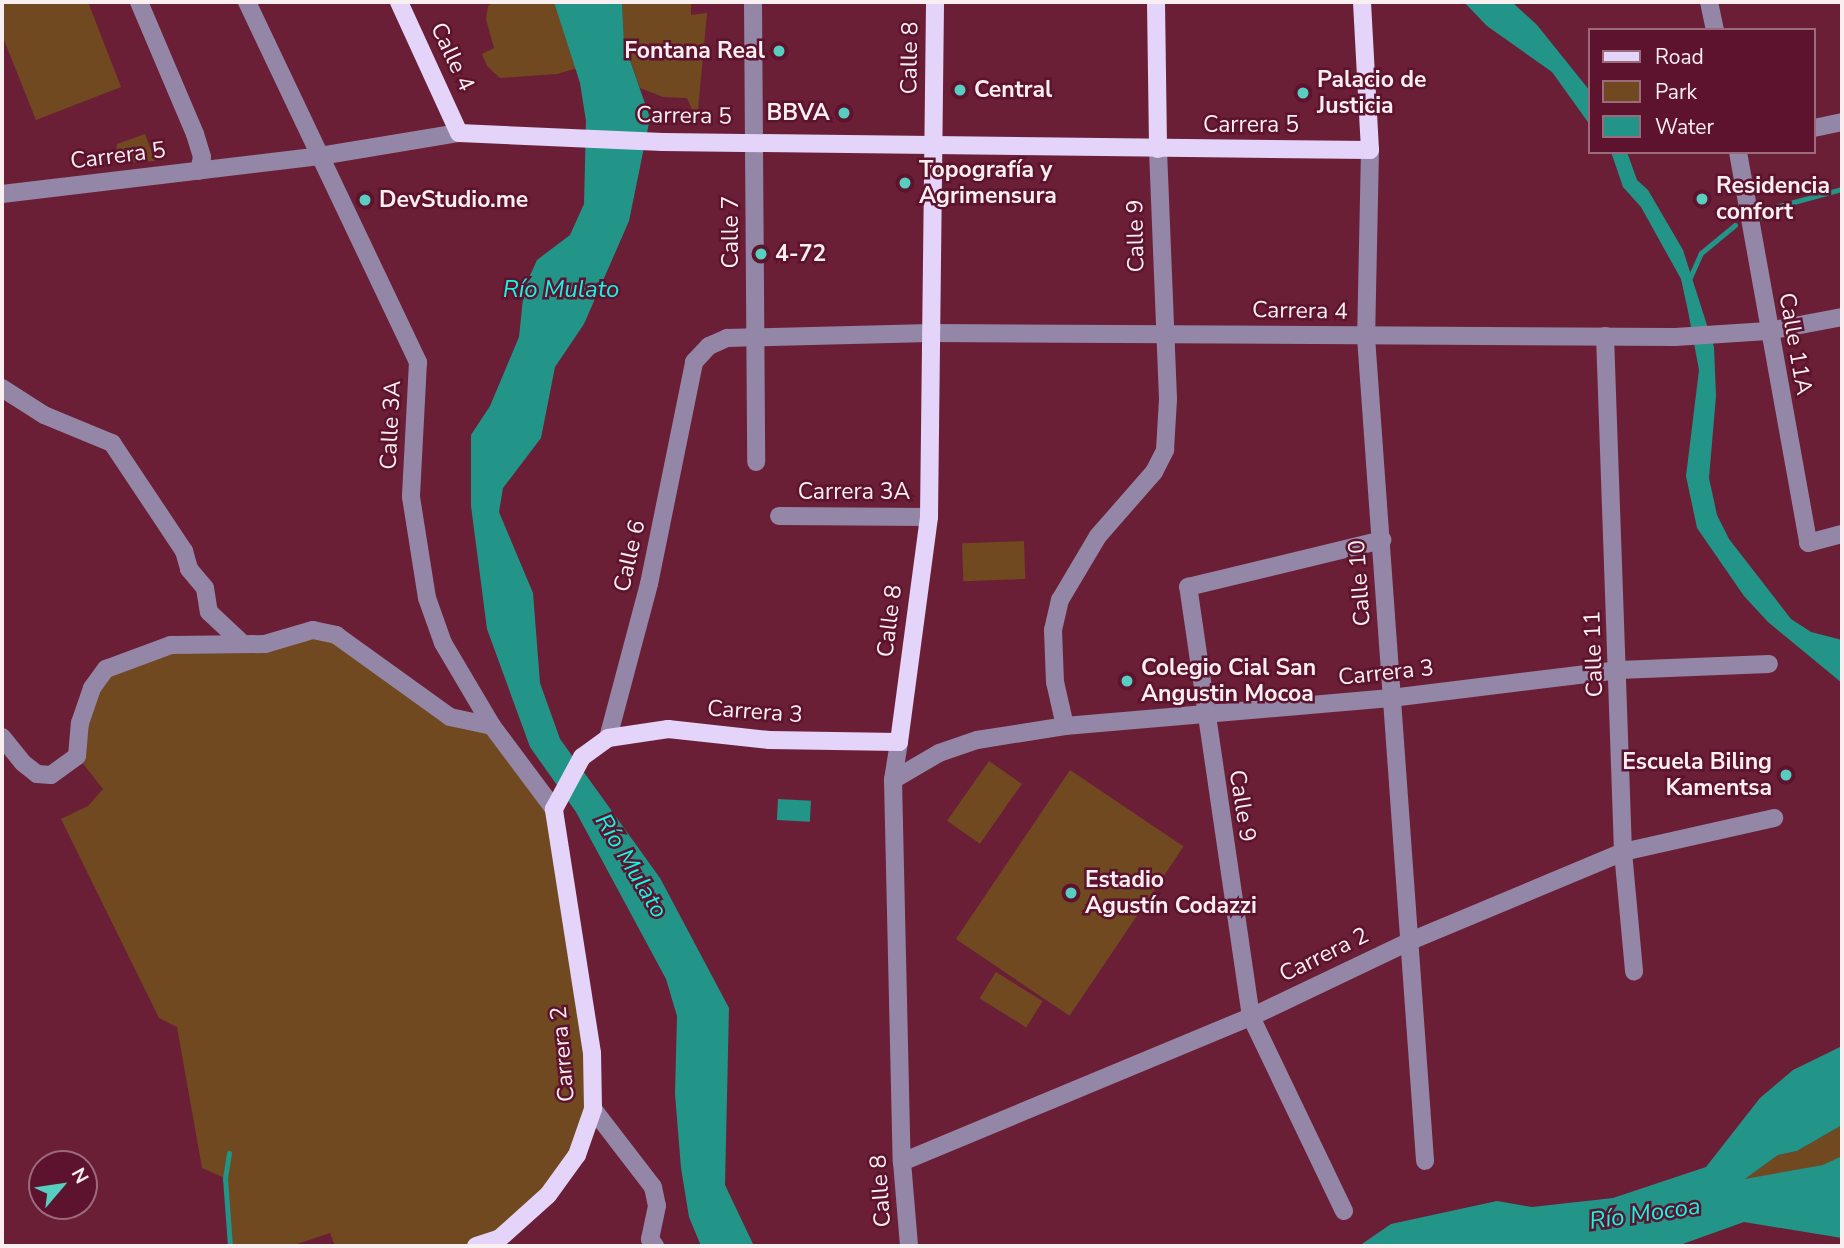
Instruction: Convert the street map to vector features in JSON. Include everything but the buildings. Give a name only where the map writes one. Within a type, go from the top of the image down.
[{"type":"main road","name":"Calle 4","points":[[399,2],[459,133]]},
{"type":"main road","name":"Calle 8","points":[[899,742],[929,517],[935,2]]},
{"type":"main road","name":"Calle 9","points":[[1156,2],[1158,149]]},
{"type":"main road","name":"Calle 10","points":[[1362,2],[1368,39],[1370,150]]},
{"type":"main road","name":"Carrera 5","points":[[459,133],[536,134],[663,142],[934,142],[1158,149],[1370,150]]},
{"type":"main road","name":"Carrera 3","points":[[608,737],[668,729],[769,740],[899,742]]},
{"type":"main road","points":[[556,805],[582,757],[608,737]]},
{"type":"main road","name":"Carrera 2","points":[[476,1246],[499,1238],[548,1195],[576,1155],[593,1109],[592,1053],[556,805]]},
{"type":"street","points":[[139,2],[195,134],[202,157],[199,171]]},
{"type":"street","name":"Calle 3A","points":[[247,2],[418,362],[411,497],[427,597],[443,643],[492,726],[556,805]]},
{"type":"street","name":"Calle 7","points":[[752,2],[756,141],[756,462]]},
{"type":"street","points":[[1709,2],[1714,28]]},
{"type":"street","points":[[1816,128],[1842,122]]},
{"type":"street","name":"Carrera 5","points":[[2,193],[320,156],[459,133]]},
{"type":"street","name":"Calle 9","points":[[1065,726],[1055,682],[1053,630],[1058,610],[1098,536],[1161,462],[1168,400],[1163,334],[1158,149]]},
{"type":"street","name":"Calle 10","points":[[1370,150],[1366,337],[1425,1161]]},
{"type":"street","name":"Calle 11A","points":[[1738,154],[1808,543],[1842,534]]},
{"type":"street","name":"Carrera 4","points":[[755,334],[1675,337],[1768,331],[1842,317]]},
{"type":"street","name":"Calle 6","points":[[608,737],[649,584],[694,362],[709,346],[727,338],[755,334]]},
{"type":"street","name":"Calle 11","points":[[1605,336],[1619,670],[1623,852],[1634,971]]},
{"type":"street","points":[[2,388],[44,415],[112,443],[184,551],[190,569],[205,588],[209,612],[223,630],[244,645]]},
{"type":"street","name":"Carrera 3A","points":[[779,516],[929,517]]},
{"type":"street","name":"Calle 9","points":[[1344,1211],[1251,1017],[1203,715],[1188,587],[1382,540]]},
{"type":"street","points":[[2,737],[23,763],[37,774],[51,775],[77,756],[80,723],[92,688],[106,669],[171,645],[197,641],[244,645],[313,630],[327,631],[395,673],[450,717],[492,726]]},
{"type":"street","name":"Carrera 3","points":[[893,780],[939,753],[977,740],[1065,726],[1391,698],[1619,670],[1769,664]]},
{"type":"street","name":"Calle 8","points":[[899,742],[893,780],[902,1162],[909,1246]]},
{"type":"street","name":"Carrera 2","points":[[902,1162],[1251,1017],[1408,942],[1623,852],[1774,818]]},
{"type":"street","points":[[593,1109],[653,1187],[657,1206],[650,1239],[654,1246]]},
{"type":"green space","points":[[2,2],[88,2],[121,87],[36,120],[2,35]]},
{"type":"green space","points":[[494,2],[578,2],[591,64],[557,74],[500,78],[487,66],[482,54],[494,48],[486,19],[488,6]]},
{"type":"green space","points":[[622,2],[691,2],[691,15],[707,13],[697,121],[687,98],[663,97],[640,88],[624,43]]},
{"type":"green space","points":[[145,134],[155,161],[123,163],[116,154],[117,144]]},
{"type":"green space","points":[[1024,541],[1025,579],[963,581],[962,543]]},
{"type":"green space","points":[[313,630],[450,717],[492,726],[554,809],[593,1109],[548,1195],[476,1246],[335,1246],[330,1233],[291,1246],[230,1246],[225,1178],[202,1168],[177,1027],[159,1018],[61,819],[88,806],[103,789],[77,756],[92,688],[143,653],[244,645]]},
{"type":"green space","points":[[989,761],[1022,784],[980,844],[947,821]]},
{"type":"green space","name":"Estadio Agustín Codazzi","points":[[1070,770],[1184,847],[1070,1016],[956,939]]},
{"type":"green space","points":[[996,972],[1043,1001],[1026,1027],[980,998]]},
{"type":"green space","points":[[1842,1125],[1842,1156],[1824,1165],[1744,1180],[1778,1155],[1797,1151]]},
{"type":"water","name":"Río Mulato","points":[[554,2],[622,2],[624,43],[650,118],[629,221],[584,324],[555,367],[541,438],[503,488],[499,512],[533,593],[540,683],[560,739],[660,878],[729,1008],[725,1185],[754,1246],[701,1246],[689,1217],[681,1168],[675,1094],[677,1016],[666,979],[576,812],[530,747],[487,629],[471,506],[471,435],[490,406],[519,337],[524,289],[537,260],[570,235],[584,204],[586,121],[580,83]]},
{"type":"water","points":[[1464,2],[1512,2],[1537,25],[1588,89],[1588,122],[1552,72],[1487,26]]},
{"type":"water","points":[[1612,154],[1628,154],[1637,180],[1648,190],[1683,250],[1714,347],[1716,396],[1709,478],[1717,515],[1729,539],[1791,619],[1811,632],[1842,640],[1842,683],[1768,622],[1744,596],[1697,528],[1686,476],[1699,370],[1688,311],[1681,279],[1641,207],[1623,187]]},
{"type":"water","points":[[778,799],[811,801],[810,822],[777,820]]},
{"type":"water","name":"Río Mocoa","points":[[1842,1046],[1842,1125],[1797,1151],[1778,1155],[1745,1179],[1823,1165],[1842,1156],[1842,1238],[1744,1222],[1677,1246],[1359,1246],[1391,1224],[1497,1201],[1532,1207],[1613,1198],[1706,1167],[1760,1098],[1793,1070]]},
{"type":"waterway","points":[[1758,219],[1764,210],[1842,189]]},
{"type":"waterway","points":[[1688,282],[1701,253],[1735,225]]},
{"type":"waterway","points":[[229,1153],[225,1178],[230,1246]]},
{"type":"place","name":"Fontana Real","points":[[779,51]]},
{"type":"place","name":"Central","points":[[960,90]]},
{"type":"place","name":"Palacio de Justicia","points":[[1303,93]]},
{"type":"place","name":"BBVA","points":[[844,113]]},
{"type":"place","name":"Topografía y Agrimensura","points":[[905,183]]},
{"type":"place","name":"Residencia confort","points":[[1702,199]]},
{"type":"place","name":"DevStudio.me","points":[[365,200]]},
{"type":"place","name":"4-72","points":[[761,254]]},
{"type":"place","name":"Colegio Cial San Angustin Mocoa","points":[[1127,681]]},
{"type":"place","name":"Escuela Biling Kamentsa","points":[[1786,775]]},
{"type":"place","name":"Estadio Agustín Codazzi","points":[[1071,893]]}]
